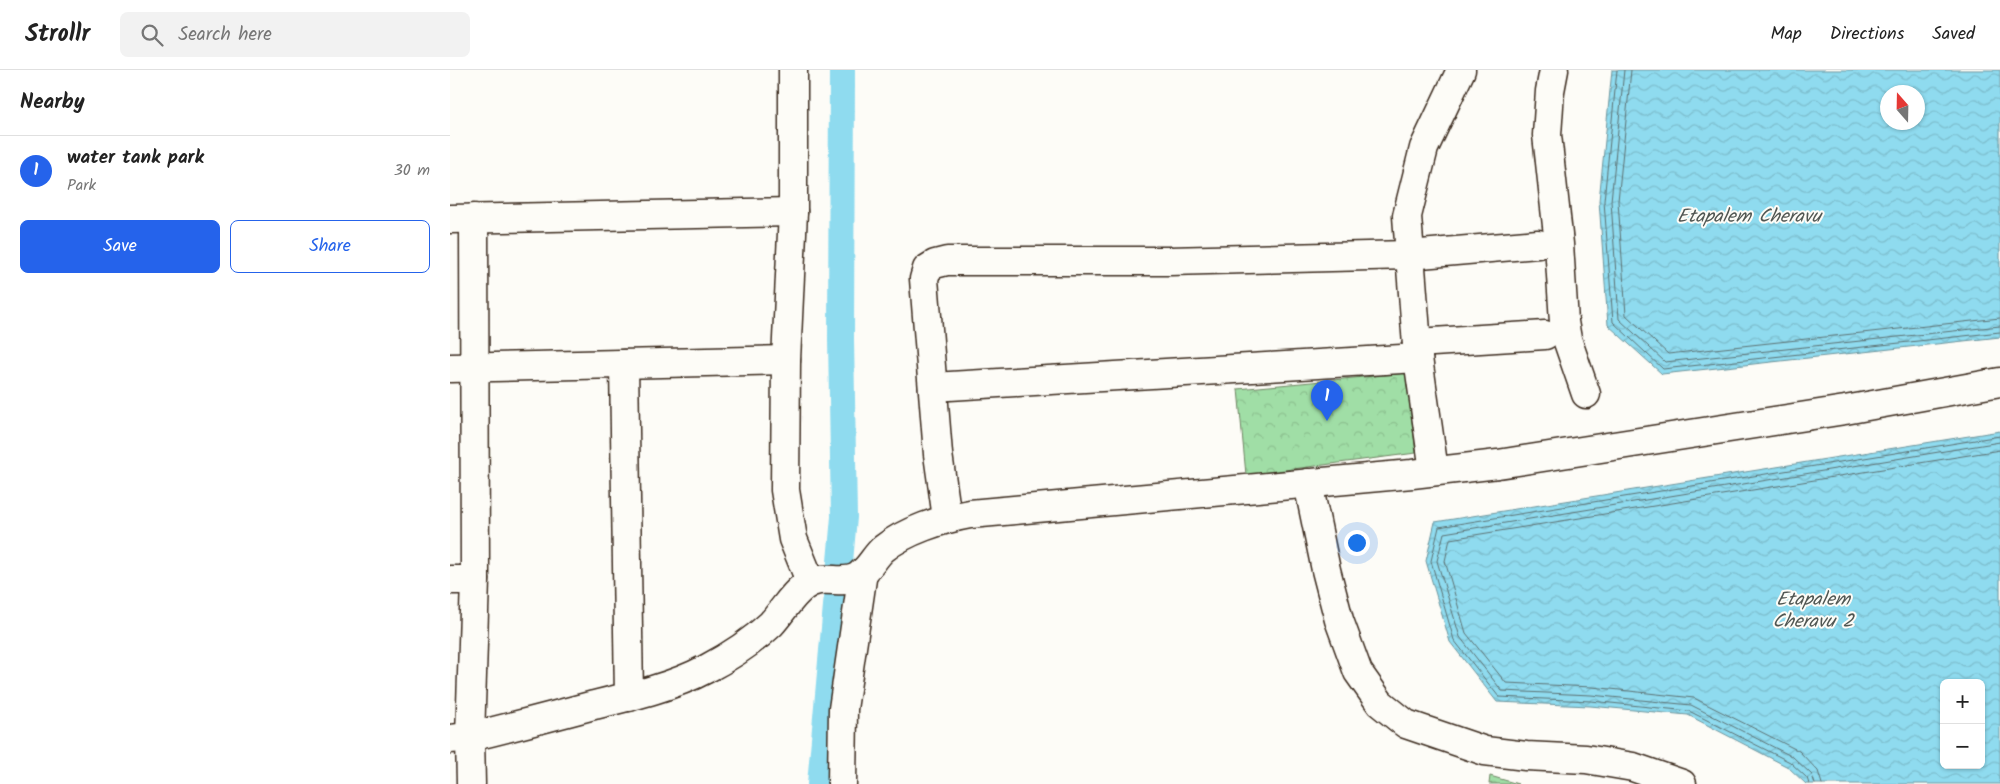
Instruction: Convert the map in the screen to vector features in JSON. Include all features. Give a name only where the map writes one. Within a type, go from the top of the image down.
[{"type":"street","points":[[793,70],[793,212],[786,360],[785,490],[793,539],[816,580]]},
{"type":"street","points":[[1434,471],[1418,350],[1407,216],[1424,148],[1461,70]]},
{"type":"street","points":[[1554,70],[1550,91],[1547,135],[1559,244],[1564,322],[1567,339],[1586,394]]},
{"type":"street","points":[[471,784],[460,738],[462,219],[793,212]]},
{"type":"street","points":[[947,518],[938,454],[924,279],[927,269],[935,264],[947,262],[1169,261],[1409,255],[1538,244]]},
{"type":"street","points":[[933,387],[1418,350],[1545,335]]},
{"type":"street","points":[[462,368],[786,360]]},
{"type":"street","points":[[624,364],[629,697]]},
{"type":"street","points":[[842,784],[843,710],[857,576],[891,543],[947,518],[970,514],[1308,482],[1349,470],[1434,471],[1498,464],[1718,430],[2000,382]]},
{"type":"street","points":[[1308,482],[1339,620],[1358,672],[1380,703],[1406,724],[1485,751],[1526,756],[1586,759],[1633,767],[1682,784]]},
{"type":"street","points":[[460,738],[629,697],[671,684],[705,670],[755,637],[771,623],[801,588],[816,580],[857,576]]},
{"type":"green space","points":[[1406,373],[1416,453],[1246,475],[1238,389]]},
{"type":"green space","points":[[1490,776],[1518,784],[1489,784]]},
{"type":"water","name":"Etapalem Cheravu","points":[[1612,70],[2000,70],[2000,337],[1662,374],[1608,325],[1599,201]]},
{"type":"water","name":"Etapalem Cheravu 2","points":[[2000,431],[2000,784],[1806,784],[1788,767],[1688,715],[1590,706],[1497,702],[1450,642],[1426,561],[1435,522]]},
{"type":"waterway","points":[[820,784],[844,517],[841,339],[842,70]]},
{"type":"place","name":"water tank park","points":[[1327,421]]}]
